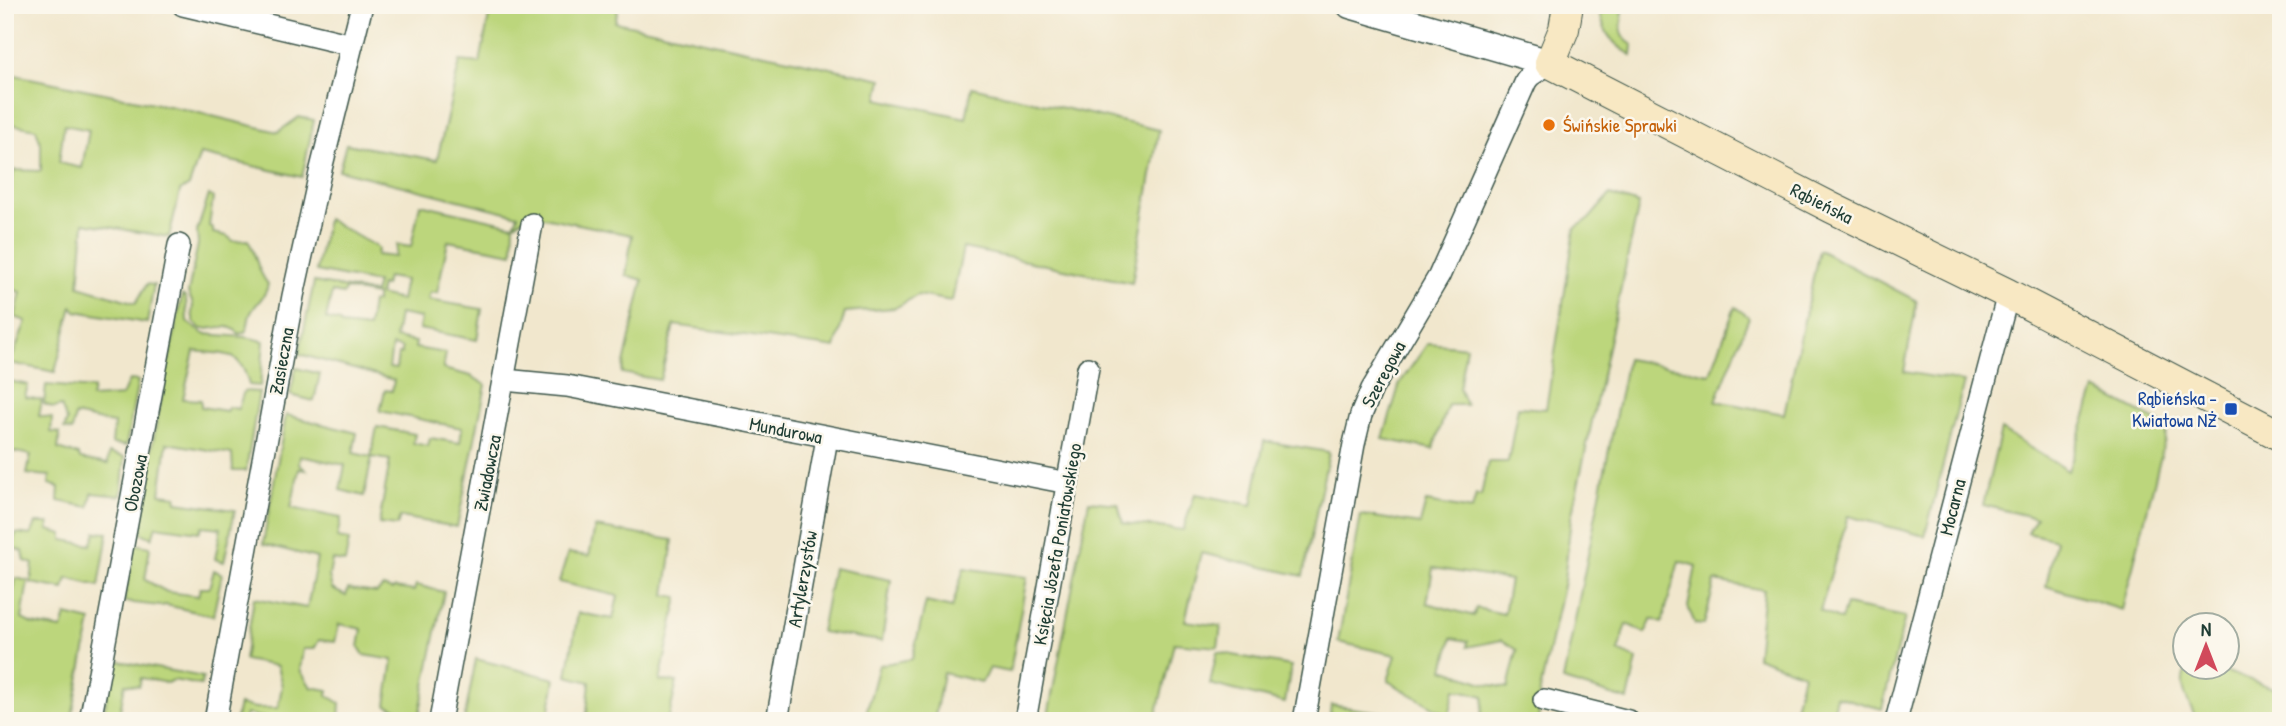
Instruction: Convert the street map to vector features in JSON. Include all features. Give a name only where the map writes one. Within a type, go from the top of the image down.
[{"type":"main road","points":[[1550,63],[1564,29],[1568,5]]},
{"type":"main road","name":"Rąbieńska","points":[[1550,63],[1832,208],[2008,294],[2281,436]]},
{"type":"street","points":[[183,5],[214,8],[352,45]]},
{"type":"street","name":"Zasieczna","points":[[215,721],[293,296],[320,173],[362,5]]},
{"type":"street","name":"Rąbieńska","points":[[1350,5],[1550,63]]},
{"type":"street","name":"Szeregowa","points":[[1304,721],[1353,444],[1361,415],[1371,389],[1438,276],[1526,81],[1550,63]]},
{"type":"street","name":"Zwiadowcza","points":[[440,721],[532,224]]},
{"type":"street","name":"Obozowa","points":[[90,721],[179,245]]},
{"type":"street","name":"Mocarna","points":[[1896,721],[2008,294]]},
{"type":"street","name":"Księcia Józefa Poniatowskiego","points":[[1024,721],[1088,368]]},
{"type":"street","name":"Mundurowa","points":[[504,380],[567,386],[1068,484]]},
{"type":"street","name":"Artylerzystów","points":[[776,721],[828,438]]},
{"type":"street","points":[[1544,700],[1628,721]]},
{"type":"green space","points":[[491,5],[619,5],[615,22],[882,79],[878,99],[966,118],[972,87],[1159,130],[1132,283],[963,248],[952,301],[918,295],[895,308],[845,312],[835,348],[674,325],[660,380],[622,373],[643,280],[626,275],[632,235],[529,214],[514,225],[518,215],[339,170],[346,144],[437,160],[460,61],[480,63]]},
{"type":"green space","points":[[1598,5],[1624,5],[1622,33],[1633,45],[1632,55],[1608,35]]},
{"type":"green space","points":[[5,73],[183,109],[278,132],[299,117],[314,120],[302,177],[200,154],[189,186],[180,191],[169,237],[84,223],[79,286],[136,303],[147,284],[154,285],[147,323],[76,311],[72,306],[55,372],[5,362],[5,356],[13,356],[26,321],[15,317],[21,292],[5,287],[5,254],[11,226],[5,221],[5,183],[11,184],[14,170],[41,171],[41,144],[36,129],[5,123]],"holes":[[[64,125],[89,130],[82,168],[59,163]]]},
{"type":"green space","points":[[209,195],[213,198],[209,226],[213,228],[213,233],[227,236],[233,241],[248,240],[268,284],[250,315],[245,332],[239,334],[226,327],[201,329],[194,322],[192,313],[193,304],[188,293],[198,244],[197,231]]},
{"type":"green space","points":[[1610,195],[1639,204],[1571,518],[1564,581],[1538,700],[1539,721],[1481,721],[1484,696],[1455,689],[1449,716],[1388,681],[1396,655],[1338,642],[1361,515],[1420,524],[1426,502],[1472,510],[1476,495],[1481,496],[1488,462],[1508,462],[1518,407],[1546,409],[1575,228],[1589,219]],"holes":[[[1433,568],[1510,580],[1504,614],[1476,608],[1474,616],[1427,603]],[[1452,638],[1468,641],[1467,647],[1502,640],[1517,650],[1508,688],[1486,684],[1444,669]]]},
{"type":"green space","points":[[420,204],[514,225],[513,253],[448,241],[437,293],[430,292],[428,300],[482,309],[477,340],[419,329],[421,318],[399,314],[395,338],[416,342],[415,348],[446,353],[443,369],[471,376],[486,385],[457,527],[400,517],[397,526],[379,524],[390,460],[372,457],[364,496],[340,490],[345,465],[300,456],[299,464],[306,470],[299,469],[291,508],[341,518],[337,538],[349,540],[345,562],[332,560],[329,576],[332,589],[346,596],[348,589],[377,593],[383,587],[414,591],[416,585],[444,592],[418,721],[404,721],[404,712],[386,705],[393,660],[364,655],[359,647],[362,629],[339,624],[335,642],[319,640],[314,649],[303,649],[300,670],[311,687],[328,690],[327,695],[340,703],[339,721],[278,721],[246,714],[244,721],[235,721],[239,705],[278,708],[282,686],[277,666],[244,660],[254,598],[307,608],[317,558],[263,544],[286,415],[357,433],[353,453],[371,457],[377,427],[415,434],[413,443],[428,446],[430,438],[460,443],[462,428],[380,411],[385,390],[392,391],[394,380],[299,354],[314,282],[374,293],[377,283],[316,271],[327,219],[378,248],[377,255],[395,257],[397,245],[411,247]],"holes":[[[387,277],[405,280],[401,300],[379,295],[381,285],[385,286]],[[345,289],[376,295],[376,302],[372,302],[368,328],[341,325],[340,322],[326,319],[332,292],[343,294]],[[392,346],[402,348],[402,354],[398,354],[396,369],[389,368]]]},
{"type":"green space","points":[[1819,250],[1917,301],[1904,372],[1964,382],[1925,536],[1848,516],[1820,611],[1841,620],[1846,605],[1905,617],[1882,709],[1836,696],[1831,721],[1792,721],[1803,674],[1757,657],[1764,590],[1715,581],[1704,625],[1695,624],[1688,607],[1696,566],[1679,561],[1662,623],[1652,619],[1645,633],[1627,624],[1618,651],[1637,659],[1628,700],[1563,680],[1627,359],[1710,374],[1735,307],[1749,317],[1716,401],[1784,414]]},
{"type":"green space","points":[[182,295],[186,298],[187,322],[204,334],[264,341],[260,386],[249,385],[236,359],[223,354],[194,351],[183,399],[201,400],[201,407],[227,411],[228,407],[238,409],[244,391],[259,392],[246,471],[233,471],[232,454],[167,443],[160,494],[176,496],[177,502],[235,510],[224,562],[215,559],[221,528],[202,526],[199,532],[156,526],[152,538],[141,533],[153,441]]},
{"type":"green space","points":[[1428,343],[1466,347],[1459,388],[1466,405],[1448,405],[1433,449],[1383,439],[1400,383]]},
{"type":"green space","points":[[296,368],[320,374],[314,401],[290,395]]},
{"type":"green space","points":[[5,380],[28,385],[25,397],[42,400],[39,416],[52,418],[51,432],[60,433],[58,449],[79,455],[80,459],[108,464],[109,453],[125,457],[121,496],[92,493],[89,507],[58,501],[59,487],[49,484],[50,476],[27,474],[31,455],[5,450]]},
{"type":"green space","points":[[129,380],[138,381],[126,446],[112,444],[114,424],[75,415],[72,431],[64,429],[67,421],[61,406],[54,408],[44,404],[46,385],[93,389],[91,398],[122,396]]},
{"type":"green space","points":[[2095,389],[2168,427],[2122,610],[2046,586],[2056,540],[2028,533],[2036,518],[1983,505],[2001,430],[2068,471]]},
{"type":"green space","points":[[1264,441],[1329,452],[1303,576],[1201,553],[1185,621],[1221,626],[1218,647],[1174,643],[1155,721],[1047,721],[1089,501],[1118,504],[1123,523],[1183,530],[1195,494],[1252,505]]},
{"type":"green space","points":[[36,523],[49,523],[48,530],[63,534],[63,540],[91,545],[96,532],[108,533],[99,586],[67,578],[64,589],[31,583],[33,564],[25,561],[23,551],[12,548],[16,533],[31,535]]},
{"type":"green space","points":[[595,527],[673,540],[665,595],[678,597],[660,681],[677,682],[668,721],[586,721],[590,682],[567,676],[578,613],[613,619],[618,596],[559,582],[568,553],[589,556]]},
{"type":"green space","points":[[135,544],[150,547],[145,580],[167,592],[198,596],[200,588],[209,588],[214,570],[222,574],[213,616],[166,605],[124,602]]},
{"type":"green space","points":[[833,568],[891,580],[882,641],[821,632]]},
{"type":"green space","points":[[964,568],[1027,577],[1010,672],[989,668],[982,682],[943,673],[934,721],[864,721],[879,665],[912,659],[926,602],[952,608]]},
{"type":"green space","points":[[16,578],[28,581],[22,619],[32,624],[62,629],[66,615],[91,621],[71,721],[6,721],[5,632]]},
{"type":"green space","points":[[1217,652],[1291,666],[1285,703],[1210,684]]},
{"type":"green space","points":[[476,659],[555,679],[548,721],[464,721]]},
{"type":"green space","points":[[114,660],[203,677],[201,685],[141,678],[139,686],[125,684],[118,721],[102,721]]},
{"type":"green space","points":[[2240,676],[2279,690],[2270,721],[2197,721],[2183,680],[2240,680]]},
{"type":"green space","points":[[1331,705],[1406,716],[1410,721],[1329,721]]},
{"type":"place","name":"Świńskie Sprawki","points":[[1549,125]]},
{"type":"place","name":"Rąbieńska - Kwiatowa NŻ","points":[[2231,409]]}]
